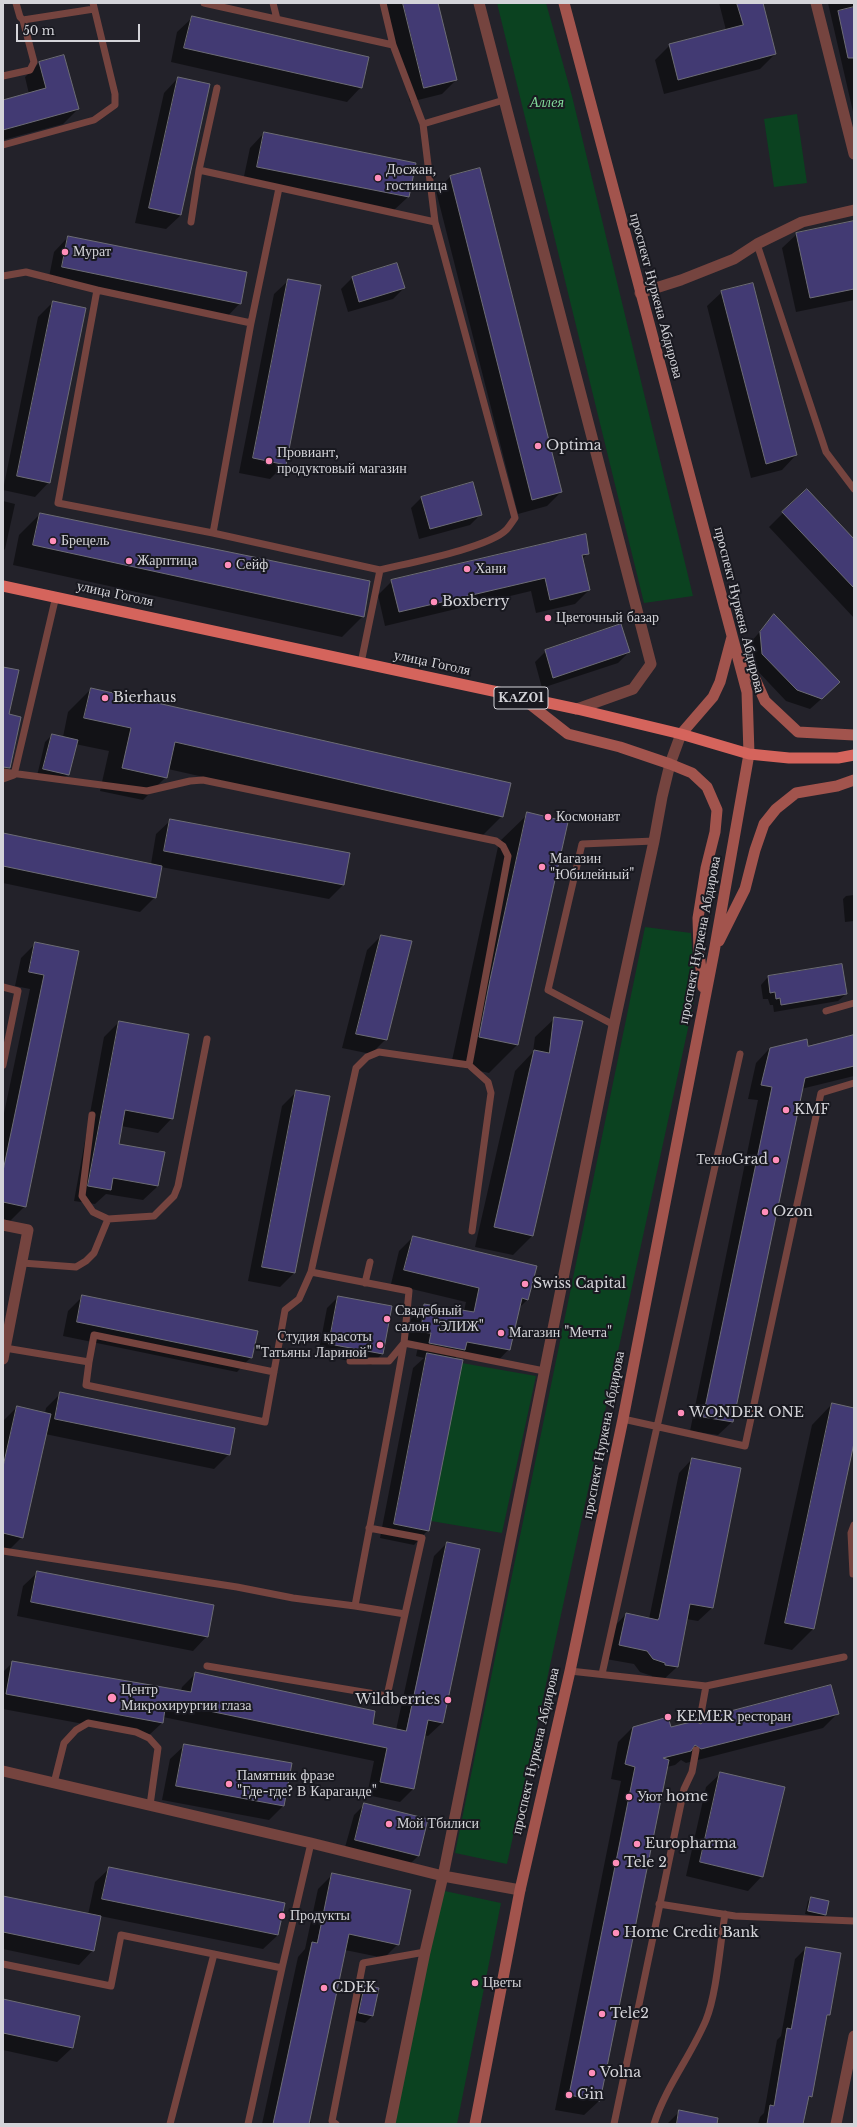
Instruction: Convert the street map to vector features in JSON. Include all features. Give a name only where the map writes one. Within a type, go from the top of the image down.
[{"type":"highway","name":"улица Гоголя","points":[[3,586],[56,596],[577,709],[681,734],[749,754],[789,758],[838,758],[854,755]]},
{"type":"main road","name":"проспект Нуркена Абдирова","points":[[476,2124],[520,1890],[570,1671],[623,1419],[714,952],[749,754],[747,692],[640,294],[564,3]]},
{"type":"main road","points":[[681,734],[713,697],[720,682],[732,636]]},
{"type":"main road","points":[[737,654],[751,670],[765,701],[798,732],[854,735]]},
{"type":"main road","points":[[522,698],[568,734],[620,747],[670,764],[692,773],[707,787],[717,810],[715,832],[706,868],[698,918],[699,952],[705,998]]},
{"type":"main road","points":[[714,952],[745,889],[764,824],[776,809],[796,793],[837,786],[854,780]]},
{"type":"street","points":[[479,3],[651,664],[633,689],[577,709]]},
{"type":"street","points":[[816,3],[851,133],[854,154]]},
{"type":"street","points":[[640,294],[734,259],[756,244],[802,222],[854,210]]},
{"type":"street","points":[[390,2124],[425,1952],[443,1876],[614,1025],[654,841],[662,797],[670,764],[681,734]]},
{"type":"street","points":[[3,1225],[28,1230],[3,1359]]},
{"type":"street","points":[[3,1771],[311,1843],[443,1876],[520,1890]]},
{"type":"street","points":[[836,2124],[854,2036]]},
{"type":"lane","points":[[3,76],[30,70],[33,67],[34,62],[23,20],[20,17],[16,3]]},
{"type":"lane","points":[[204,3],[393,45]]},
{"type":"lane","points":[[273,3],[277,19]]},
{"type":"lane","points":[[97,290],[58,503],[213,533],[380,570],[457,550],[492,539],[506,530],[515,518],[435,222],[423,124],[393,45],[383,3]]},
{"type":"lane","points":[[3,145],[94,120],[115,106],[115,94],[93,6],[23,20]]},
{"type":"lane","points":[[191,222],[198,170],[217,88]]},
{"type":"lane","points":[[423,124],[504,100]]},
{"type":"lane","points":[[198,170],[435,222]]},
{"type":"lane","points":[[213,533],[251,323],[279,188]]},
{"type":"lane","points":[[756,244],[826,452],[854,489]]},
{"type":"lane","points":[[3,276],[26,272],[97,290],[251,323]]},
{"type":"lane","points":[[361,663],[380,570]]},
{"type":"lane","points":[[14,775],[56,596]]},
{"type":"lane","points":[[3,772],[14,775],[147,791],[190,781],[203,780],[496,842],[503,846],[508,856],[469,1064]]},
{"type":"lane","points":[[3,779],[14,775]]},
{"type":"lane","points":[[614,1025],[548,990],[582,844],[654,841]]},
{"type":"lane","points":[[3,987],[18,991],[3,1065]]},
{"type":"lane","points":[[826,1011],[854,1003]]},
{"type":"lane","points":[[92,1115],[82,1196],[93,1212],[108,1219],[154,1216],[174,1196],[178,1186],[207,1039]]},
{"type":"lane","points":[[274,1372],[94,1335],[86,1385],[265,1422],[274,1372],[285,1310],[299,1299],[311,1272],[356,1068],[367,1057],[379,1052],[469,1064],[488,1082],[491,1094],[472,1231]]},
{"type":"lane","points":[[602,1674],[740,1054]]},
{"type":"lane","points":[[623,1419],[745,1446],[821,1093],[854,1083]]},
{"type":"lane","points":[[22,1262],[76,1267],[86,1261],[94,1253],[108,1219]]},
{"type":"lane","points":[[365,1283],[370,1262]]},
{"type":"lane","points":[[311,1272],[409,1292],[404,1343],[390,1425],[354,1606]]},
{"type":"lane","points":[[404,1343],[544,1370]]},
{"type":"lane","points":[[350,1361],[389,1361],[404,1343]]},
{"type":"lane","points":[[5,1348],[89,1362]]},
{"type":"lane","points":[[853,1574],[851,1533],[854,1525]]},
{"type":"lane","points":[[207,1666],[387,1696],[422,1538],[369,1528]]},
{"type":"lane","points":[[3,1551],[237,1586],[293,1598],[405,1614]]},
{"type":"lane","points":[[570,1671],[706,1686],[844,1657]]},
{"type":"lane","points":[[700,1720],[706,1686]]},
{"type":"lane","points":[[54,1783],[64,1743],[76,1730],[88,1723],[136,1732],[149,1738],[158,1748],[150,1805]]},
{"type":"lane","points":[[614,2124],[684,1789],[692,1772],[696,1750]]},
{"type":"lane","points":[[248,2124],[311,1843]]},
{"type":"lane","points":[[659,1904],[725,1914],[854,1921]]},
{"type":"lane","points":[[654,2124],[660,2103],[674,2076],[692,2050],[707,2018],[711,2003],[725,1914]]},
{"type":"lane","points":[[3,1964],[111,1986],[121,1935],[282,1968]]},
{"type":"lane","points":[[336,2124],[332,2121],[363,1963],[425,1952]]},
{"type":"lane","points":[[170,2124],[214,1954]]},
{"type":"green space","name":"Аллея","points":[[497,3],[546,3],[572,96],[693,596],[644,603]]},
{"type":"green space","points":[[797,114],[807,183],[774,187],[764,119]]},
{"type":"green space","points":[[645,927],[691,933],[695,996],[507,1864],[455,1853]]},
{"type":"green space","points":[[462,1363],[536,1376],[502,1533],[431,1521]]},
{"type":"green space","points":[[440,1890],[501,1903],[457,2124],[391,2124]]},
{"type":"building","points":[[403,3],[438,3],[457,80],[424,88]]},
{"type":"building","points":[[737,3],[763,3],[776,54],[678,80],[669,44],[743,25]]},
{"type":"building","points":[[854,7],[854,58],[848,58],[838,11]]},
{"type":"building","points":[[192,16],[369,57],[362,88],[184,48]]},
{"type":"building","points":[[64,55],[79,109],[3,130],[3,100],[46,88],[39,62]]},
{"type":"building","points":[[178,77],[210,84],[181,215],[149,208]]},
{"type":"building","points":[[264,132],[416,163],[409,197],[257,167]]},
{"type":"building","points":[[480,168],[562,492],[532,500],[450,176]]},
{"type":"building","points":[[854,221],[854,289],[810,298],[796,233]]},
{"type":"building","points":[[68,236],[247,272],[241,304],[62,267]]},
{"type":"building","points":[[397,263],[405,288],[359,302],[352,277]]},
{"type":"building","points":[[288,279],[321,285],[286,465],[253,458]]},
{"type":"building","points":[[753,283],[797,455],[766,464],[721,291]]},
{"type":"building","points":[[53,301],[86,308],[50,483],[17,476]]},
{"type":"building","points":[[473,482],[482,515],[430,529],[421,497]]},
{"type":"building","points":[[807,489],[854,539],[854,588],[782,512]]},
{"type":"building","points":[[40,513],[370,581],[364,617],[33,545]]},
{"type":"building","points":[[586,534],[589,554],[582,555],[590,590],[550,600],[545,578],[399,612],[391,580]]},
{"type":"building","points":[[774,614],[840,682],[822,699],[797,690],[762,654],[760,632]]},
{"type":"building","points":[[621,624],[630,652],[553,678],[545,650]]},
{"type":"building","points":[[3,667],[19,670],[9,714],[21,717],[10,768],[3,767]]},
{"type":"building","points":[[91,688],[511,783],[503,817],[175,742],[167,778],[122,768],[131,728],[84,718]]},
{"type":"building","points":[[52,734],[78,740],[69,775],[43,769]]},
{"type":"building","points":[[527,812],[568,822],[518,1045],[479,1037]]},
{"type":"building","points":[[170,819],[350,853],[344,885],[164,851]]},
{"type":"building","points":[[3,833],[162,866],[156,898],[3,866]]},
{"type":"building","points":[[381,935],[412,941],[387,1040],[356,1034]]},
{"type":"building","points":[[35,942],[79,951],[26,1207],[3,1202],[3,1171],[44,975],[29,972]]},
{"type":"building","points":[[842,964],[847,994],[781,1005],[780,998],[776,999],[775,992],[770,993],[768,976]]},
{"type":"building","points":[[554,1017],[583,1021],[533,1236],[494,1227],[534,1050],[549,1053]]},
{"type":"building","points":[[119,1021],[189,1034],[173,1119],[125,1110],[119,1144],[165,1152],[158,1186],[113,1178],[111,1190],[88,1186]]},
{"type":"building","points":[[854,1035],[854,1066],[805,1078],[733,1422],[703,1417],[772,1087],[761,1085],[770,1048],[807,1039],[808,1046]]},
{"type":"building","points":[[296,1090],[330,1096],[295,1273],[262,1267]]},
{"type":"building","points":[[413,1236],[537,1266],[528,1300],[522,1298],[510,1350],[467,1342],[465,1350],[429,1343],[431,1333],[421,1332],[424,1304],[474,1312],[479,1288],[404,1270]]},
{"type":"building","points":[[82,1295],[258,1331],[252,1358],[77,1322]]},
{"type":"building","points":[[338,1296],[392,1306],[383,1354],[329,1344]]},
{"type":"building","points":[[427,1353],[463,1360],[429,1531],[394,1524]]},
{"type":"building","points":[[60,1392],[235,1428],[230,1455],[55,1419]]},
{"type":"building","points":[[832,1403],[854,1408],[854,1443],[814,1629],[785,1623]]},
{"type":"building","points":[[17,1406],[51,1414],[23,1538],[3,1533],[3,1467]]},
{"type":"building","points":[[692,1458],[741,1468],[713,1608],[690,1604],[678,1667],[665,1665],[665,1663],[653,1659],[647,1651],[619,1645],[626,1613],[658,1620],[659,1618]]},
{"type":"building","points":[[447,1542],[480,1549],[443,1723],[428,1720],[414,1789],[380,1782],[387,1748],[166,1702],[163,1723],[6,1694],[12,1661],[191,1692],[195,1672],[375,1711],[373,1724],[406,1731]]},
{"type":"building","points":[[37,1571],[214,1605],[208,1637],[31,1602]]},
{"type":"building","points":[[831,1685],[839,1714],[701,1749],[695,1745],[691,1751],[663,1758],[669,1760],[600,2101],[569,2095],[635,1767],[625,1764],[633,1727],[668,1717],[671,1727],[695,1721],[701,1724],[705,1718]]},
{"type":"building","points":[[184,1744],[292,1763],[284,1806],[176,1786]]},
{"type":"building","points":[[720,1772],[785,1787],[763,1877],[700,1862]]},
{"type":"building","points":[[364,1803],[428,1819],[419,1856],[355,1840]]},
{"type":"building","points":[[109,1867],[285,1903],[278,1935],[102,1899]]},
{"type":"building","points":[[332,1873],[411,1890],[399,1945],[349,1934],[309,2124],[273,2124],[312,1942],[317,1943]]},
{"type":"building","points":[[3,1896],[101,1916],[94,1951],[3,1932]]},
{"type":"building","points":[[811,1897],[829,1901],[826,1915],[808,1911]]},
{"type":"building","points":[[806,1947],[841,1953],[830,2015],[827,2015],[812,2097],[809,2096],[803,2124],[767,2124],[770,2105],[774,2106],[787,2028],[791,2029]]},
{"type":"building","points":[[365,1985],[379,1988],[373,2016],[359,2013]]},
{"type":"building","points":[[3,1999],[80,2016],[73,2048],[3,2033]]},
{"type":"building","points":[[679,2110],[718,2118],[717,2124],[677,2124]]},
{"type":"place","name":"Досжан, гостиница","points":[[378,178]]},
{"type":"place","name":"Мурат","points":[[65,252]]},
{"type":"place","name":"Optima","points":[[538,446]]},
{"type":"place","name":"Провиант, продуктовый магазин","points":[[269,461]]},
{"type":"place","name":"Брецель","points":[[53,541]]},
{"type":"place","name":"Жарптица","points":[[129,561]]},
{"type":"place","name":"Сейф","points":[[228,565]]},
{"type":"place","name":"Хани","points":[[467,569]]},
{"type":"place","name":"Boxberry","points":[[434,602]]},
{"type":"place","name":"Цветочный базар","points":[[548,618]]},
{"type":"place","name":"Bierhaus","points":[[105,698]]},
{"type":"place","name":"Космонавт","points":[[548,817]]},
{"type":"place","name":"Магазин \"Юбилейный\"","points":[[542,867]]},
{"type":"place","name":"KMF","points":[[786,1110]]},
{"type":"place","name":"ТехноGrad","points":[[776,1160]]},
{"type":"place","name":"Ozon","points":[[765,1212]]},
{"type":"place","name":"Swiss Capital","points":[[525,1284]]},
{"type":"place","name":"Свадебный салон \"ЭЛИЖ\"","points":[[387,1319]]},
{"type":"place","name":"Магазин \"Мечта\"","points":[[501,1333]]},
{"type":"place","name":"Студия красоты \"Татьяны Лариной\"","points":[[380,1345]]},
{"type":"place","name":"WONDER ONE","points":[[681,1413]]},
{"type":"place","name":"Центр Микрохирургии глаза","points":[[112,1698]]},
{"type":"place","name":"Wildberries","points":[[448,1700]]},
{"type":"place","name":"KEMER ресторан","points":[[668,1717]]},
{"type":"place","name":"Памятник фразе \"Где-где? В Караганде\"","points":[[229,1784]]},
{"type":"place","name":"Уют home","points":[[629,1797]]},
{"type":"place","name":"Мой Тбилиси","points":[[389,1824]]},
{"type":"place","name":"Europharma","points":[[637,1844]]},
{"type":"place","name":"Tele 2","points":[[616,1863]]},
{"type":"place","name":"Продукты","points":[[282,1916]]},
{"type":"place","name":"Home Credit Bank","points":[[616,1933]]},
{"type":"place","name":"Цветы","points":[[475,1983]]},
{"type":"place","name":"CDEK","points":[[324,1988]]},
{"type":"place","name":"Tele2","points":[[602,2014]]},
{"type":"place","name":"Volna","points":[[592,2073]]},
{"type":"place","name":"Gin","points":[[569,2095]]}]
